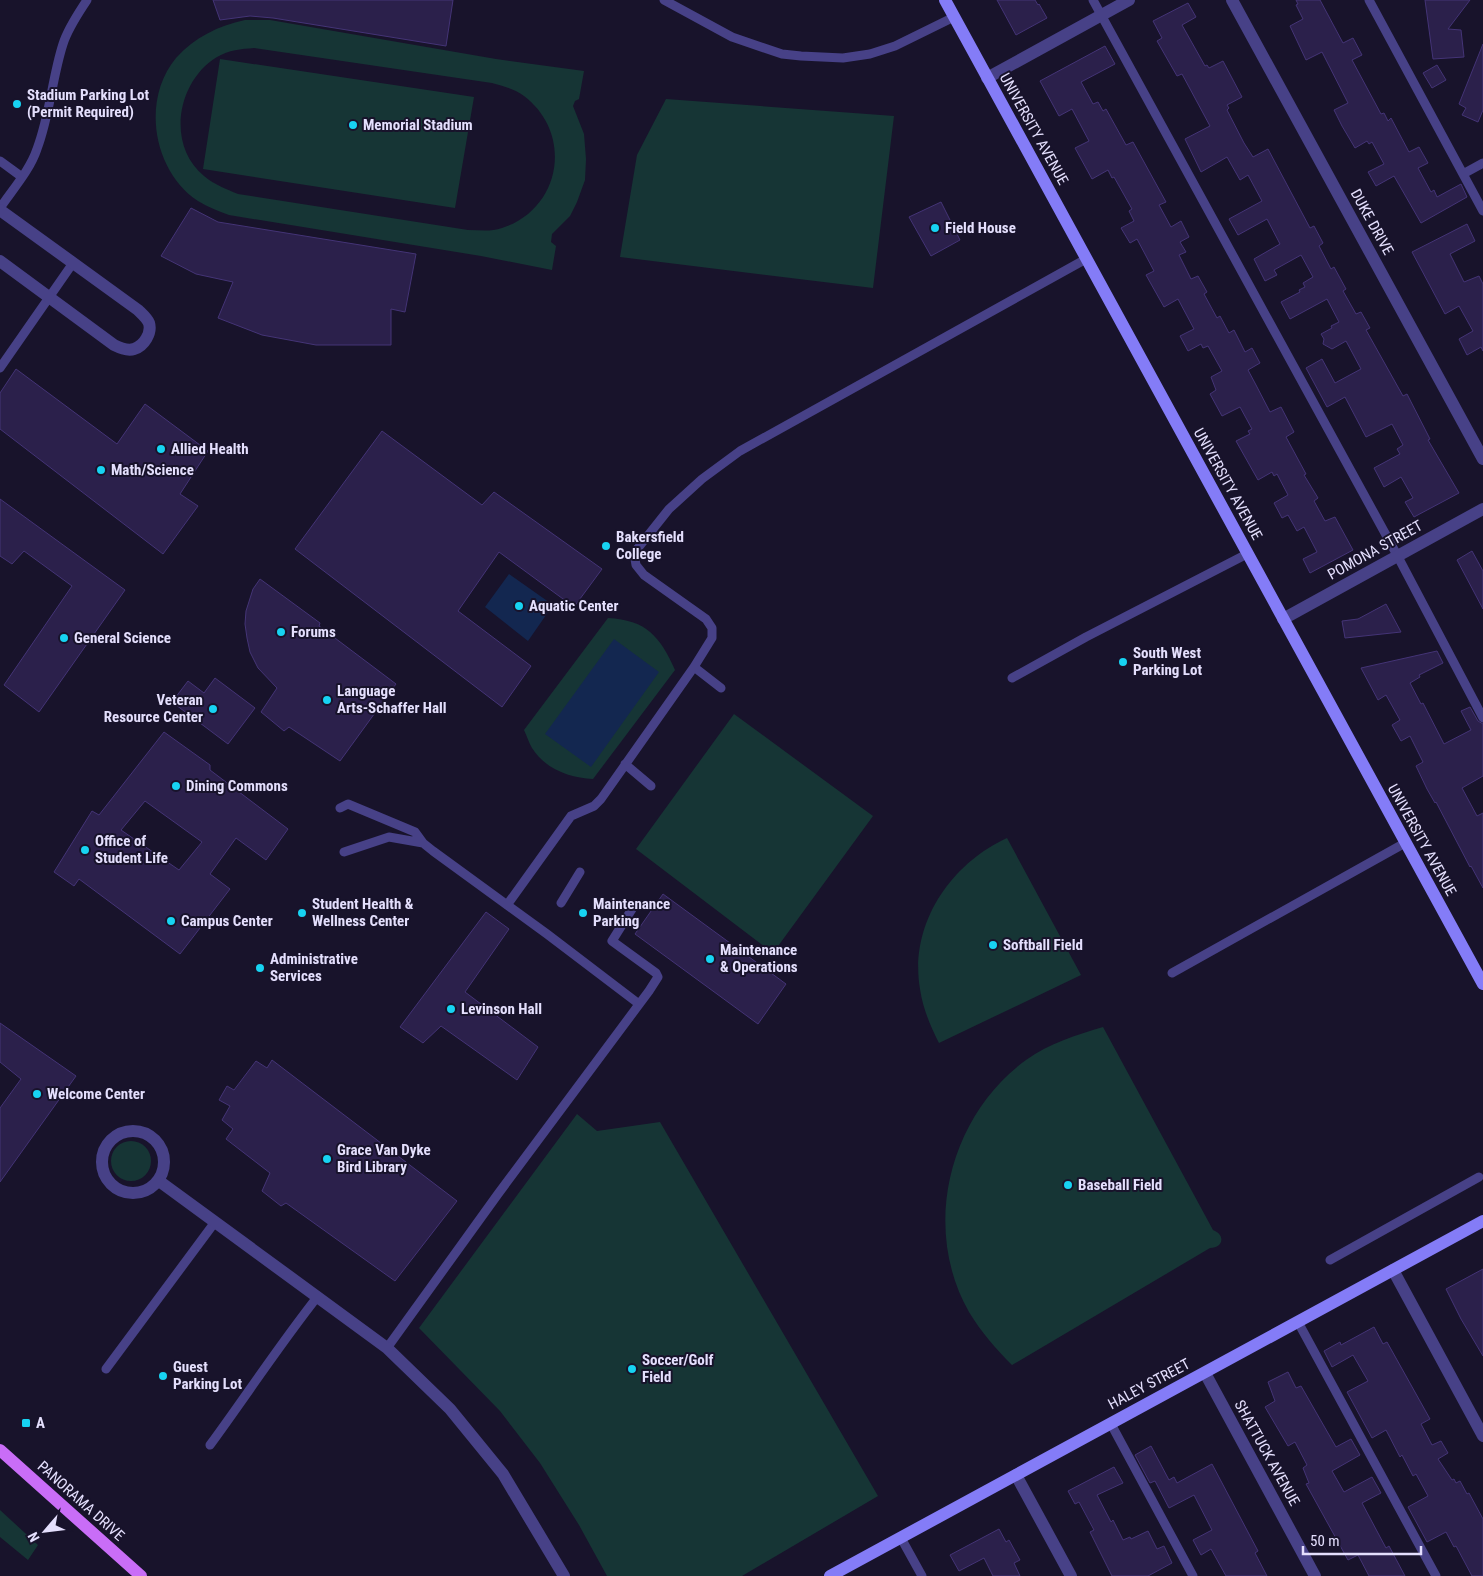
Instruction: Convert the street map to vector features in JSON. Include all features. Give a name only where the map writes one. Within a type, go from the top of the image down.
[{"type":"main road","name":"PANORAMA DRIVE","points":[[0,1450],[141,1576]]},
{"type":"street","name":"UNIVERSITY AVENUE","points":[[945,0],[1483,984]]},
{"type":"street","points":[[987,78],[1130,0]]},
{"type":"street","name":"DUKE DRIVE","points":[[1232,0],[1483,459]]},
{"type":"street","points":[[0,209],[138,310],[149,324],[149,333],[144,343],[134,349],[114,346],[0,261]]},
{"type":"street","name":"POMONA STREET","points":[[1283,619],[1483,509]]},
{"type":"street","points":[[127,1132],[142,1132],[150,1136],[158,1143],[163,1152],[164,1167],[158,1180],[152,1188],[134,1194],[113,1187],[103,1173],[103,1154],[106,1145],[113,1138],[127,1132]]},
{"type":"street","points":[[158,1180],[387,1348],[450,1409],[502,1474],[564,1576]]},
{"type":"street","name":"HALEY STREET","points":[[830,1576],[1483,1221]]},
{"type":"street","points":[[1393,1270],[1483,1436]]},
{"type":"street","name":"SHATTUCK AVENUE","points":[[1205,1373],[1315,1576]]},
{"type":"street","points":[[1016,1475],[1071,1576]]},
{"type":"lane","points":[[0,209],[22,177],[36,152],[46,123],[55,71],[64,42],[87,0]]},
{"type":"lane","points":[[664,0],[732,37],[775,52],[801,56],[843,58],[870,54],[895,46],[954,17]]},
{"type":"lane","points":[[1093,0],[1397,555],[1483,718]]},
{"type":"lane","points":[[1369,0],[1483,211]]},
{"type":"lane","points":[[0,161],[22,177]]},
{"type":"lane","points":[[1463,174],[1483,163]]},
{"type":"lane","points":[[507,905],[571,816],[597,803],[694,667],[712,638],[712,628],[706,619],[644,575],[636,565],[634,553],[669,509],[702,479],[740,451],[1086,259]]},
{"type":"lane","points":[[0,368],[74,263]]},
{"type":"lane","points":[[1012,678],[1086,637],[1247,554]]},
{"type":"lane","points":[[694,667],[721,688]]},
{"type":"lane","points":[[625,764],[651,786]]},
{"type":"lane","points":[[340,808],[348,804],[415,832],[423,843],[639,1004]]},
{"type":"lane","points":[[344,852],[389,837],[423,843]]},
{"type":"lane","points":[[1172,973],[1406,843]]},
{"type":"lane","points":[[561,903],[580,872]]},
{"type":"lane","points":[[387,1348],[658,977],[656,973],[612,941],[632,909]]},
{"type":"lane","points":[[1330,1260],[1478,1178]]},
{"type":"lane","points":[[106,1369],[215,1222]]},
{"type":"lane","points":[[210,1445],[235,1412],[258,1375],[318,1296]]},
{"type":"lane","points":[[1298,1322],[1436,1576]]},
{"type":"lane","points":[[1111,1424],[1193,1576]]},
{"type":"lane","points":[[901,1538],[922,1576]]},
{"type":"green space","points":[[270,20],[496,59],[584,71],[579,99],[575,101],[573,106],[584,134],[585,180],[570,216],[552,234],[551,242],[556,246],[552,270],[481,256],[229,215],[198,201],[183,188],[171,172],[162,154],[157,134],[158,94],[165,75],[183,51],[199,38],[235,22]],"holes":[[[254,48],[492,83],[509,88],[524,96],[540,112],[550,130],[555,149],[554,169],[548,188],[537,205],[522,218],[494,230],[468,230],[238,194],[204,176],[192,163],[184,148],[181,114],[185,97],[193,81],[203,68],[217,57],[240,49]]]},
{"type":"green space","points":[[220,59],[474,97],[455,208],[203,169]]},
{"type":"green space","points":[[666,99],[894,116],[873,288],[620,257],[637,155]]},
{"type":"green space","points":[[608,618],[632,622],[650,632],[664,648],[675,670],[593,779],[576,777],[559,771],[544,762],[532,748],[524,730]]},
{"type":"green space","points":[[734,714],[873,816],[773,953],[636,849]]},
{"type":"green space","name":"Softball Field","points":[[1007,838],[1081,975],[939,1043],[927,1017],[920,989],[918,965],[921,942],[928,920],[938,899],[952,880],[986,849]]},
{"type":"green space","name":"Baseball Field","points":[[1103,1027],[1213,1230],[1220,1235],[1221,1241],[1218,1246],[1210,1248],[1012,1365],[989,1340],[969,1312],[955,1279],[947,1245],[946,1210],[951,1175],[961,1142],[978,1111],[999,1083],[1026,1060],[1044,1049],[1073,1036]]},
{"type":"green space","name":"Soccer/Golf Field","points":[[577,1114],[597,1131],[660,1122],[878,1496],[742,1576],[607,1576],[579,1525],[540,1463],[500,1411],[419,1328]]},
{"type":"green space","points":[[127,1141],[135,1141],[142,1144],[148,1150],[151,1161],[148,1172],[142,1178],[135,1181],[127,1181],[120,1178],[114,1172],[111,1165],[111,1157],[114,1150],[120,1144]]},
{"type":"green space","points":[[0,1510],[38,1545],[28,1560],[0,1537]]},
{"type":"water","name":"Aquatic Center","points":[[509,574],[553,605],[528,641],[485,607]]},
{"type":"water","points":[[614,639],[659,672],[591,767],[545,734]]},
{"type":"building","points":[[213,0],[453,0],[446,46],[273,18],[250,16],[220,20]]},
{"type":"building","points":[[997,0],[1035,0],[1047,18],[1016,35]]},
{"type":"building","points":[[1296,0],[1320,0],[1343,43],[1353,38],[1362,55],[1352,60],[1381,114],[1384,113],[1388,121],[1391,118],[1409,152],[1419,147],[1428,163],[1418,168],[1431,192],[1434,190],[1437,197],[1461,184],[1467,197],[1421,223],[1394,176],[1376,186],[1368,172],[1384,164],[1372,142],[1369,144],[1367,141],[1355,148],[1342,126],[1334,110],[1348,103],[1322,52],[1306,60],[1290,26],[1303,19],[1296,5],[1298,4]]},
{"type":"building","points":[[1425,0],[1470,0],[1448,29],[1461,30],[1464,57],[1433,59]]},
{"type":"building","points":[[1188,3],[1196,17],[1182,25],[1205,66],[1207,65],[1209,68],[1223,61],[1242,97],[1227,105],[1229,108],[1227,110],[1244,143],[1253,157],[1268,149],[1310,228],[1314,226],[1323,243],[1319,246],[1331,269],[1334,267],[1346,289],[1343,291],[1356,314],[1361,312],[1370,328],[1366,330],[1403,396],[1407,394],[1430,439],[1428,440],[1459,493],[1414,517],[1405,502],[1413,498],[1401,477],[1384,487],[1374,468],[1400,454],[1397,449],[1403,445],[1392,424],[1366,437],[1345,397],[1327,407],[1306,368],[1322,359],[1335,383],[1361,369],[1346,341],[1332,349],[1323,344],[1324,339],[1321,334],[1339,322],[1327,299],[1290,319],[1281,302],[1300,292],[1299,290],[1305,287],[1303,283],[1313,277],[1301,255],[1274,270],[1277,275],[1265,281],[1254,259],[1280,244],[1267,219],[1238,235],[1229,219],[1262,201],[1248,175],[1240,180],[1227,157],[1201,172],[1185,139],[1210,126],[1182,74],[1177,76],[1157,41],[1162,38],[1153,21]]},
{"type":"building","points":[[1483,44],[1483,110],[1478,122],[1462,115],[1466,108],[1459,104]]},
{"type":"building","points":[[1105,46],[1115,64],[1081,82],[1093,104],[1098,102],[1103,111],[1106,109],[1126,145],[1133,142],[1166,202],[1159,205],[1171,227],[1181,221],[1189,237],[1180,242],[1186,252],[1179,255],[1191,279],[1198,276],[1207,292],[1204,294],[1217,318],[1220,316],[1229,333],[1234,330],[1245,352],[1252,348],[1260,363],[1248,370],[1270,412],[1281,407],[1294,432],[1286,437],[1306,474],[1304,475],[1318,498],[1314,501],[1325,521],[1335,517],[1353,550],[1310,573],[1303,559],[1317,552],[1304,527],[1297,531],[1288,515],[1282,518],[1274,503],[1288,495],[1277,474],[1274,476],[1272,472],[1258,480],[1236,441],[1250,434],[1248,431],[1252,429],[1240,407],[1222,416],[1210,394],[1216,390],[1211,377],[1222,371],[1208,346],[1203,348],[1201,344],[1188,351],[1180,336],[1194,329],[1178,299],[1164,307],[1146,275],[1154,271],[1137,239],[1130,243],[1121,228],[1134,221],[1129,211],[1132,209],[1108,170],[1092,179],[1075,148],[1089,141],[1072,109],[1059,116],[1040,81]]},
{"type":"building","points":[[1437,65],[1446,80],[1432,88],[1423,73]]},
{"type":"building","name":"Field House","points":[[941,202],[960,240],[931,256],[909,217]]},
{"type":"building","points":[[191,208],[218,222],[416,254],[405,312],[391,309],[391,345],[316,345],[262,335],[218,318],[233,282],[196,274],[161,256]]},
{"type":"building","points":[[1467,224],[1475,241],[1450,254],[1464,282],[1479,276],[1483,284],[1483,351],[1481,347],[1467,355],[1459,339],[1473,331],[1459,306],[1445,314],[1412,252]]},
{"type":"building","name":"Math/Science","points":[[16,369],[117,444],[145,404],[208,451],[180,494],[198,506],[163,554],[0,429],[0,393]]},
{"type":"building","points":[[382,431],[482,505],[494,492],[602,569],[574,607],[499,552],[458,611],[531,666],[502,707],[295,549]]},
{"type":"building","name":"General Science","points":[[0,499],[125,590],[39,712],[4,685],[72,586],[24,551],[12,564],[0,556]]},
{"type":"building","points":[[1472,551],[1483,571],[1483,609],[1457,560]]},
{"type":"building","name":"Language Arts-Schaffer Hall","points":[[260,579],[320,623],[319,626],[396,684],[340,761],[289,727],[284,731],[261,712],[277,688],[258,668],[250,652],[247,638],[246,611],[253,589]]},
{"type":"building","points":[[1386,604],[1401,632],[1345,638],[1342,621],[1358,619]]},
{"type":"building","points":[[1437,651],[1443,663],[1419,675],[1420,677],[1410,683],[1421,704],[1423,703],[1444,744],[1471,730],[1461,711],[1470,707],[1478,721],[1483,724],[1483,776],[1462,788],[1477,816],[1483,813],[1483,888],[1427,789],[1416,766],[1423,762],[1410,736],[1401,741],[1392,725],[1400,720],[1386,695],[1378,700],[1361,668]]},
{"type":"building","name":"Veteran Resource Center","points":[[215,678],[255,708],[228,744],[172,702],[188,681],[204,693]]},
{"type":"building","points":[[164,732],[210,765],[210,770],[288,829],[266,860],[236,838],[210,874],[230,889],[180,954],[79,879],[74,886],[54,872],[92,811],[99,815]],"holes":[[[145,801],[202,842],[179,870],[121,830]]]},
{"type":"building","name":"Maintenance & Operations","points":[[663,894],[786,984],[758,1024],[635,934]]},
{"type":"building","name":"Levinson Hall","points":[[486,912],[509,929],[465,992],[538,1047],[517,1080],[441,1026],[423,1043],[400,1027]]},
{"type":"building","name":"Welcome Center","points":[[0,1023],[76,1076],[0,1182],[0,1108],[21,1079],[0,1062]]},
{"type":"building","name":"Grace Van Dyke Bird Library","points":[[272,1060],[457,1201],[395,1281],[286,1203],[281,1206],[262,1191],[270,1173],[226,1139],[233,1129],[222,1120],[230,1106],[219,1100],[227,1086],[234,1090],[256,1061],[267,1068]]},
{"type":"building","points":[[1483,1269],[1483,1356],[1446,1289]]},
{"type":"building","points":[[1374,1327],[1383,1344],[1387,1342],[1430,1419],[1421,1424],[1432,1445],[1441,1441],[1448,1453],[1438,1459],[1452,1480],[1454,1479],[1456,1483],[1460,1481],[1467,1494],[1469,1493],[1483,1519],[1483,1576],[1472,1576],[1446,1532],[1427,1542],[1408,1507],[1428,1496],[1416,1474],[1413,1476],[1402,1455],[1400,1457],[1386,1430],[1372,1438],[1347,1392],[1368,1381],[1353,1355],[1332,1367],[1324,1351],[1340,1342],[1341,1345]]},
{"type":"building","points":[[1288,1372],[1296,1388],[1301,1386],[1336,1447],[1351,1439],[1360,1455],[1332,1471],[1344,1492],[1372,1477],[1381,1493],[1362,1503],[1386,1548],[1389,1546],[1405,1576],[1369,1576],[1358,1555],[1348,1560],[1306,1484],[1309,1483],[1303,1468],[1307,1465],[1295,1442],[1288,1446],[1265,1407],[1275,1401],[1268,1382]]},
{"type":"building","points":[[1151,1446],[1169,1480],[1174,1477],[1177,1483],[1212,1464],[1258,1551],[1255,1553],[1267,1576],[1226,1576],[1211,1549],[1201,1555],[1193,1540],[1212,1530],[1194,1495],[1169,1508],[1155,1481],[1150,1483],[1135,1455]]},
{"type":"building","points":[[1114,1467],[1123,1483],[1097,1495],[1111,1522],[1113,1520],[1123,1540],[1130,1537],[1131,1539],[1148,1531],[1157,1549],[1164,1546],[1172,1563],[1148,1576],[1112,1576],[1090,1532],[1094,1530],[1079,1502],[1075,1504],[1068,1491]]},
{"type":"building","points":[[999,1529],[1006,1542],[1009,1540],[1020,1560],[1014,1563],[1020,1576],[993,1576],[984,1558],[959,1571],[950,1555]]},
{"type":"place","name":"Stadium Parking Lot (Permit Required)","points":[[17,104]]},
{"type":"place","name":"Memorial Stadium","points":[[353,125]]},
{"type":"place","name":"Field House","points":[[935,228]]},
{"type":"place","name":"Allied Health","points":[[161,449]]},
{"type":"place","name":"Math/Science","points":[[101,470]]},
{"type":"place","name":"Bakersfield College","points":[[606,546]]},
{"type":"place","name":"Aquatic Center","points":[[519,606]]},
{"type":"place","name":"Forums","points":[[281,632]]},
{"type":"place","name":"General Science","points":[[64,638]]},
{"type":"place","name":"South West Parking Lot","points":[[1123,662]]},
{"type":"place","name":"Language Arts-Schaffer Hall","points":[[327,700]]},
{"type":"place","name":"Veteran Resource Center","points":[[213,709]]},
{"type":"place","name":"Dining Commons","points":[[176,786]]},
{"type":"place","name":"Office of Student Life","points":[[85,850]]},
{"type":"place","name":"Student Health & Wellness Center","points":[[302,913]]},
{"type":"place","name":"Maintenance Parking","points":[[583,913]]},
{"type":"place","name":"Campus Center","points":[[171,921]]},
{"type":"place","name":"Softball Field","points":[[993,945]]},
{"type":"place","name":"Maintenance & Operations","points":[[710,959]]},
{"type":"place","name":"Administrative Services","points":[[260,968]]},
{"type":"place","name":"Levinson Hall","points":[[451,1009]]},
{"type":"place","name":"Welcome Center","points":[[37,1094]]},
{"type":"place","name":"Grace Van Dyke Bird Library","points":[[327,1159]]},
{"type":"place","name":"Baseball Field","points":[[1068,1185]]},
{"type":"place","name":"Soccer/Golf Field","points":[[632,1369]]},
{"type":"place","name":"Guest Parking Lot","points":[[163,1376]]},
{"type":"place","name":"A","points":[[26,1423]]}]
